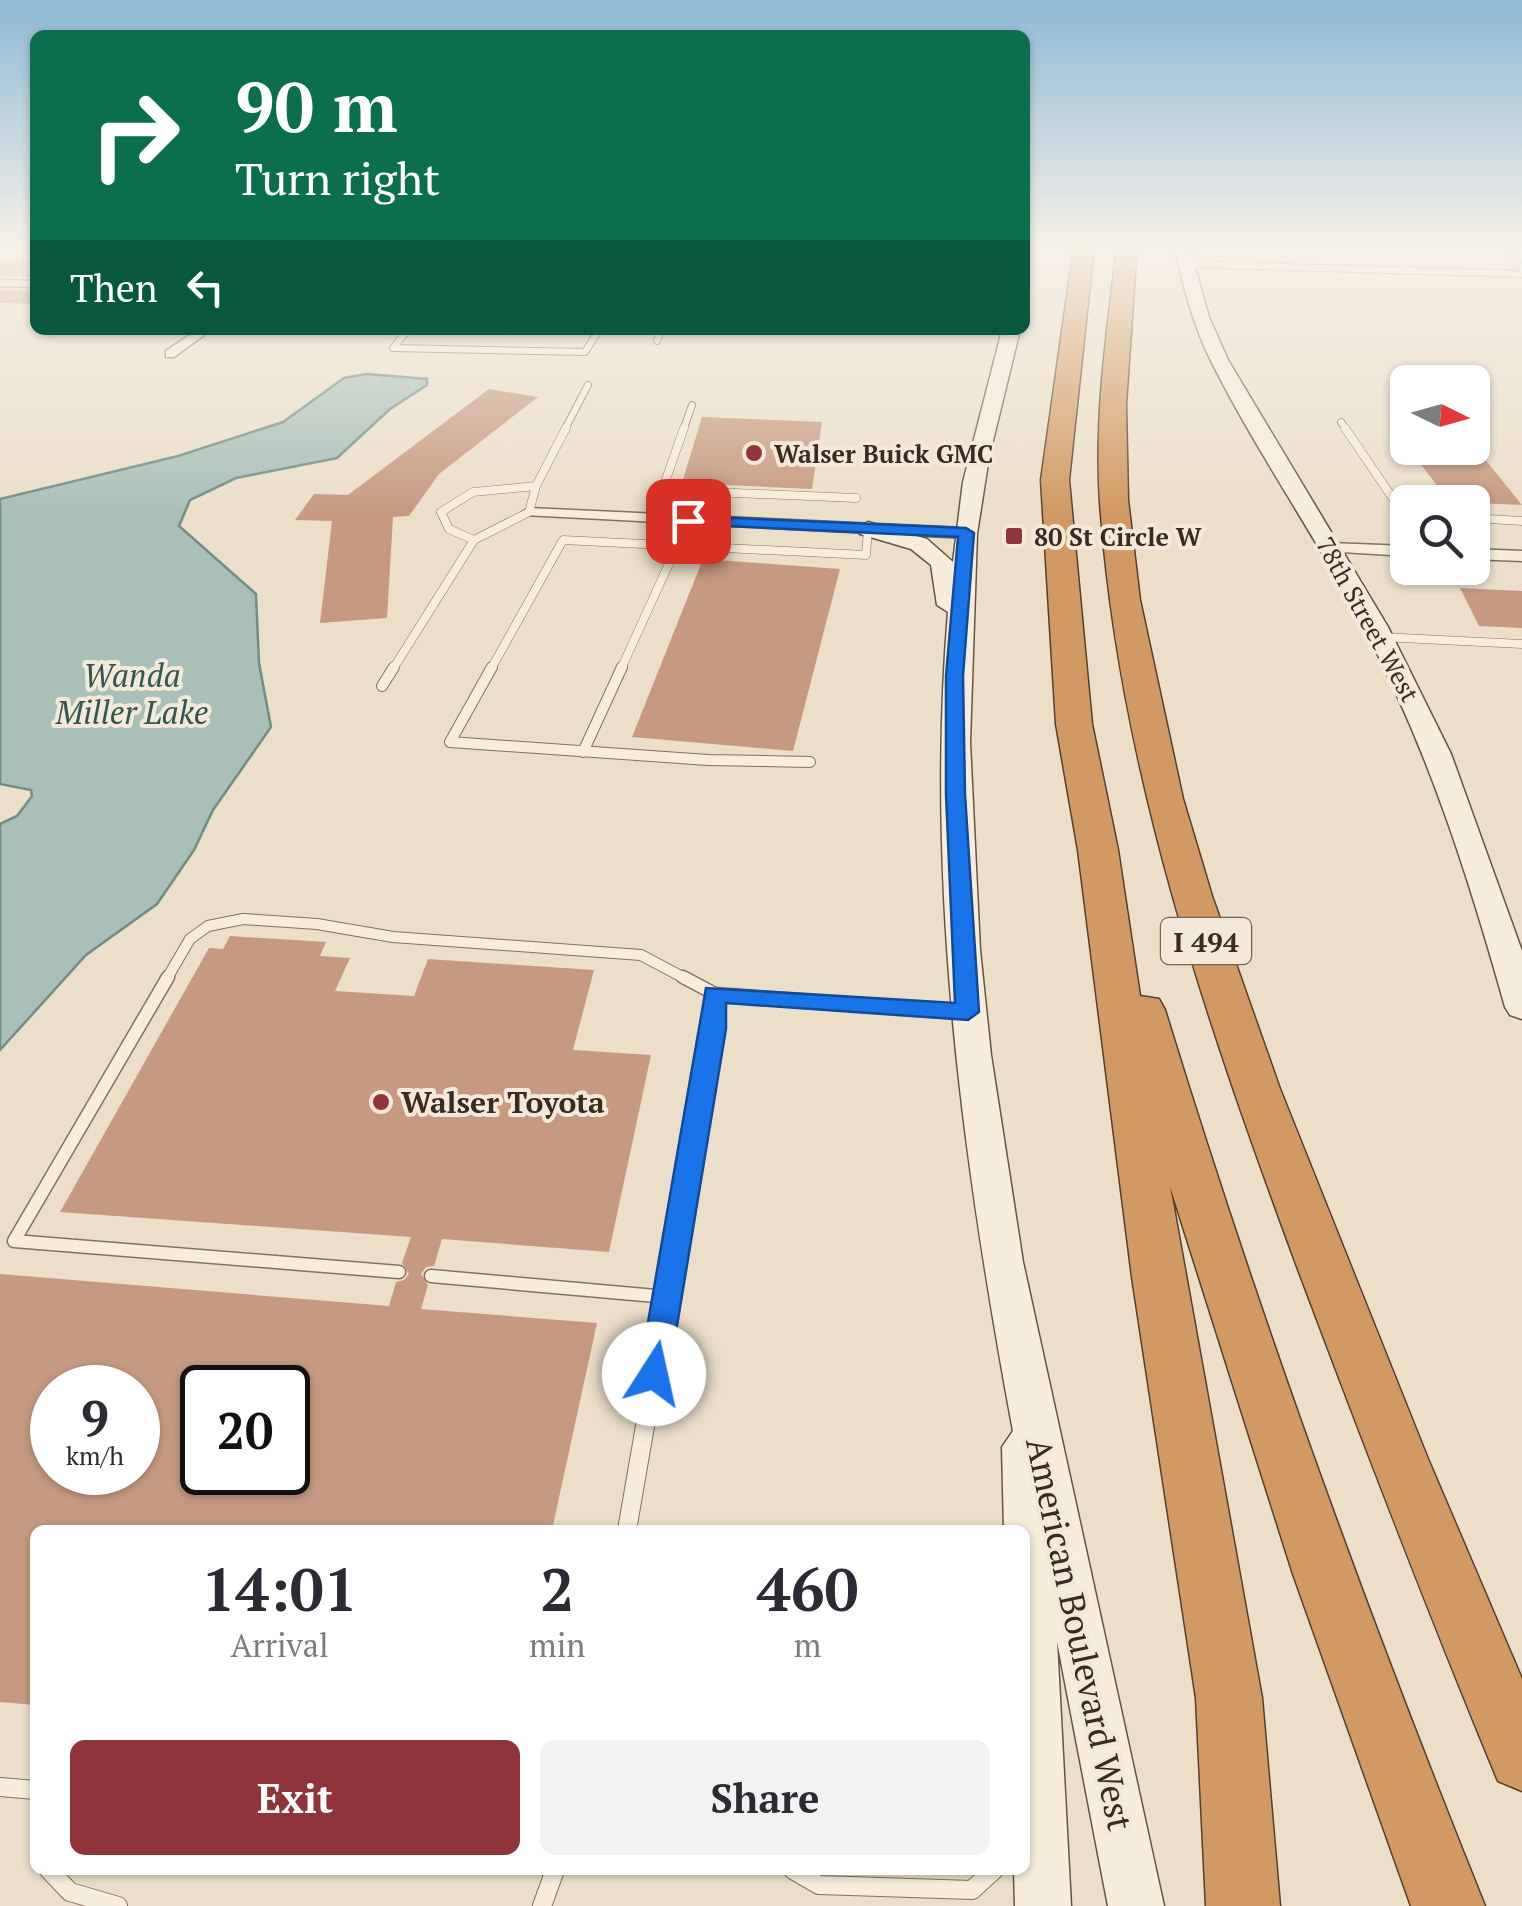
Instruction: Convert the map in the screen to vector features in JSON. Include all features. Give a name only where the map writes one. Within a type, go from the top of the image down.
[{"type":"highway","name":"I 494","points":[[1073,335],[1054,480],[1074,724],[1098,850],[1187,1160],[1321,1561],[1448,1906]]},
{"type":"highway","name":"I 494","points":[[1120,335],[1113,411],[1114,499],[1123,594],[1154,753],[1197,912],[1254,1088],[1454,1602],[1522,1757]]},
{"type":"highway","points":[[1098,850],[1158,1277],[1229,1698],[1243,1906]]},
{"type":"highway","points":[[1454,1602],[1522,1714]]},
{"type":"street","points":[[170,354],[198,335]]},
{"type":"street","name":"American Boulevard West","points":[[1010,335],[988,414],[966,533],[956,661],[956,794],[968,1012],[1021,1363],[1122,1823],[1136,1906]]},
{"type":"street","name":"78th Street West","points":[[1209,335],[1219,360],[1381,637],[1423,720],[1514,948],[1522,1007]]},
{"type":"street","points":[[529,512],[966,533]]},
{"type":"street","points":[[868,528],[919,544],[942,563],[956,661]]},
{"type":"street","points":[[1330,548],[1390,550]]},
{"type":"street","points":[[1490,555],[1522,556]]},
{"type":"street","name":"American Boulevard West","points":[[1021,1363],[1023,1525]]},
{"type":"lane","points":[[404,335],[393,348],[585,352],[597,335]]},
{"type":"lane","points":[[657,341],[659,335]]},
{"type":"lane","points":[[382,686],[474,540],[529,512],[536,486],[588,385]]},
{"type":"lane","points":[[652,519],[692,405]]},
{"type":"lane","points":[[1342,422],[1390,494]]},
{"type":"lane","points":[[474,540],[449,529],[441,512],[452,500],[498,486],[536,486]]},
{"type":"lane","points":[[663,490],[856,498]]},
{"type":"lane","points":[[1490,519],[1522,522]]},
{"type":"lane","points":[[810,762],[450,742],[563,540],[866,555],[868,528]]},
{"type":"lane","points":[[583,752],[677,546]]},
{"type":"lane","points":[[1381,637],[1522,644]]},
{"type":"lane","points":[[399,1272],[14,1242],[190,939],[208,926],[242,919],[317,924],[394,936],[607,952],[655,960],[715,994],[968,1012]]},
{"type":"lane","points":[[628,1525],[714,1029],[715,994]]},
{"type":"lane","points":[[431,1276],[667,1297]]},
{"type":"lane","points":[[0,1788],[30,1790]]},
{"type":"lane","points":[[52,1875],[57,1886],[90,1902],[118,1906]]},
{"type":"lane","points":[[542,1906],[553,1875]]},
{"type":"lane","points":[[800,1875],[819,1886],[972,1890],[1020,1875]]},
{"type":"water","name":"Wanda Miller Lake","points":[[367,374],[427,379],[427,385],[390,409],[337,458],[236,478],[190,500],[179,526],[256,594],[259,663],[271,727],[213,810],[194,850],[157,904],[86,955],[0,1050],[0,824],[17,816],[32,796],[31,790],[0,784],[0,499],[178,456],[283,422],[344,378]]},
{"type":"building","points":[[489,389],[538,397],[439,474],[409,516],[393,517],[387,618],[320,623],[332,521],[295,520],[314,494],[348,495]]},
{"type":"building","name":"Walser Buick GMC","points":[[702,417],[822,422],[812,489],[682,483]]},
{"type":"building","points":[[1421,465],[1490,465],[1522,505],[1490,504],[1490,485],[1437,485]]},
{"type":"building","points":[[703,559],[840,569],[793,751],[632,737]]},
{"type":"building","points":[[1460,588],[1522,591],[1522,628],[1479,626]]},
{"type":"building","points":[[230,936],[326,942],[320,956],[350,958],[335,991],[414,996],[428,959],[594,970],[573,1050],[651,1055],[609,1252],[442,1239],[434,1266],[426,1267],[421,1274],[428,1285],[421,1309],[597,1323],[553,1525],[30,1525],[30,1705],[0,1702],[0,1274],[389,1306],[396,1282],[409,1274],[402,1263],[411,1237],[60,1212],[209,948],[223,949]]},
{"type":"place","name":"Walser Buick GMC","points":[[754,453]]},
{"type":"place","name":"80 St Circle W","points":[[1014,536]]},
{"type":"place","name":"Walser Toyota","points":[[381,1102]]},
{"type":"route","points":[[654,1374],[714,1029],[715,994],[968,1012],[954,676],[966,533],[688,521]]}]
